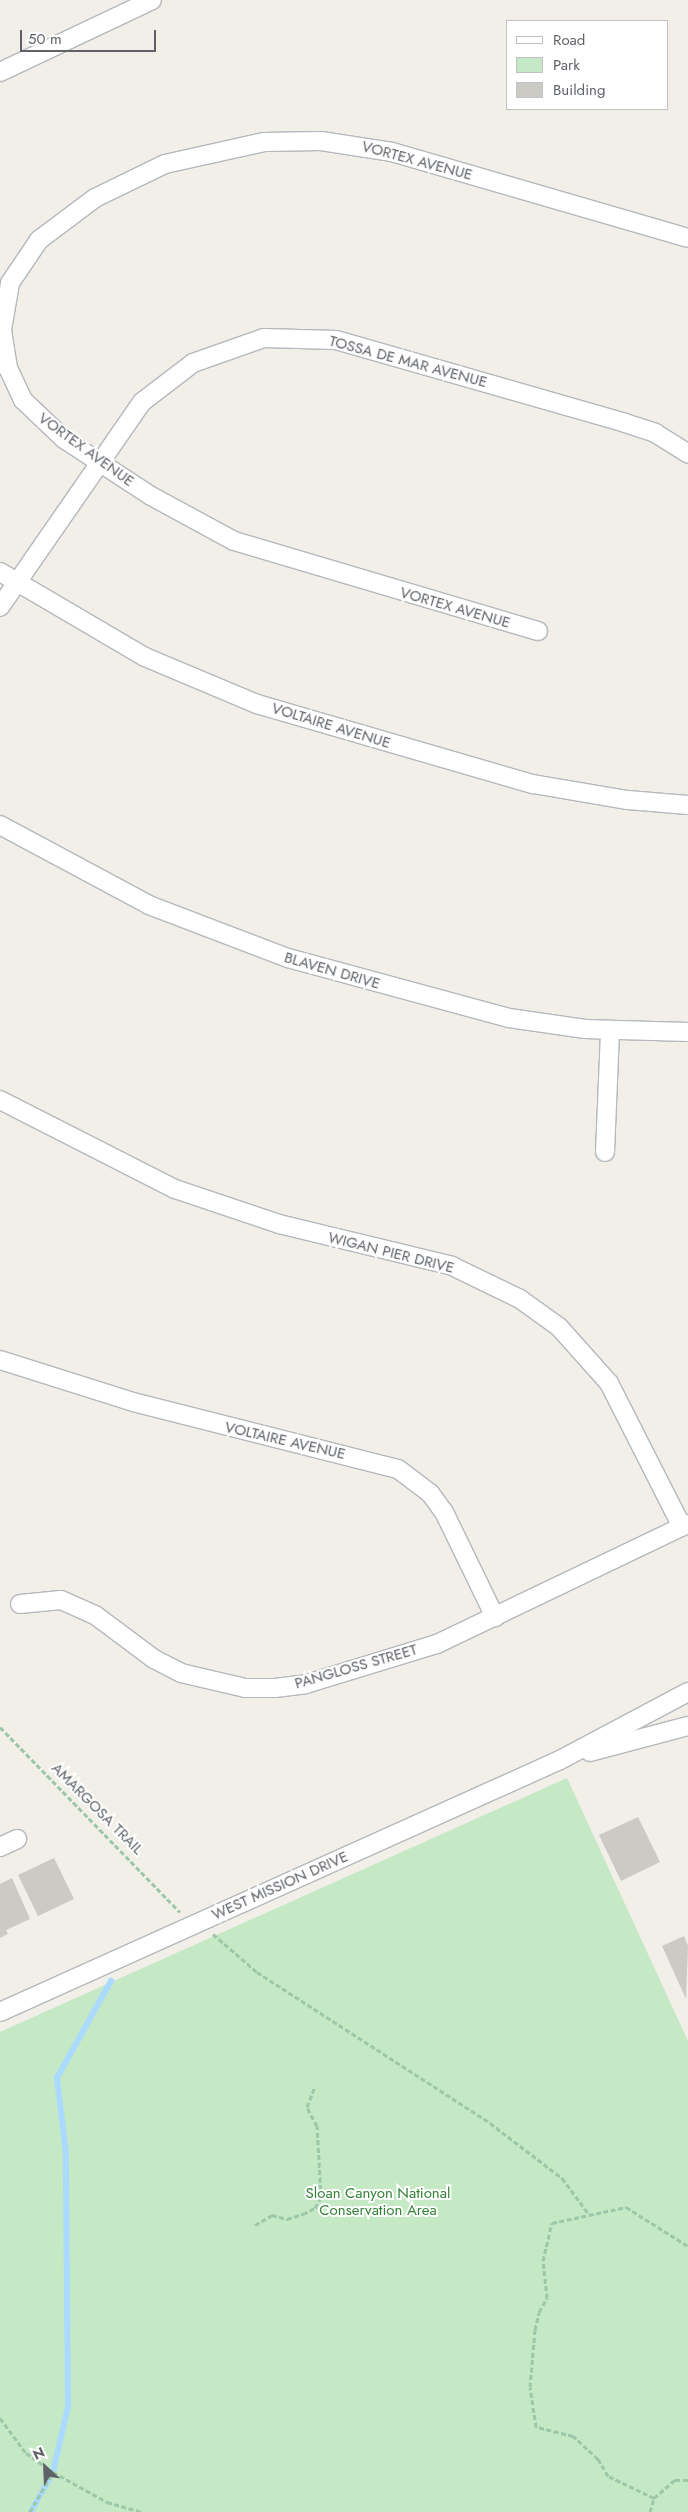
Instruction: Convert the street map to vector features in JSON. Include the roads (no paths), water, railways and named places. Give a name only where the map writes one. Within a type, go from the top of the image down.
[{"type":"street","points":[[0,72],[152,0]]},
{"type":"street","name":"VORTEX AVENUE","points":[[538,631],[251,547],[188,517],[99,462],[44,423],[23,400],[4,349],[4,307],[22,262],[39,240],[95,198],[165,164],[264,142],[356,145],[688,238]]},
{"type":"street","name":"TOSSA DE MAR AVENUE","points":[[0,607],[142,402],[175,374],[239,344],[286,336],[336,340],[655,433],[688,454]]},
{"type":"street","name":"VOLTAIRE AVENUE","points":[[0,572],[17,584],[145,657],[257,704],[532,784],[628,800],[688,805]]},
{"type":"street","name":"BLAVEN DRIVE","points":[[0,825],[149,905],[247,945],[484,1012],[610,1030],[688,1032]]},
{"type":"street","points":[[605,1152],[610,1030]]},
{"type":"street","name":"WIGAN PIER DRIVE","points":[[0,1100],[176,1189],[279,1224],[452,1266],[520,1299],[559,1327],[609,1383],[685,1526]]},
{"type":"street","name":"VOLTAIRE AVENUE","points":[[0,1360],[133,1402],[398,1469],[430,1493],[444,1512],[495,1617]]},
{"type":"street","name":"PANGLOSS STREET","points":[[20,1604],[61,1600],[95,1615],[154,1659],[182,1673],[245,1688],[299,1685],[338,1676],[437,1644],[685,1526]]},
{"type":"street","name":"WEST MISSION DRIVE","points":[[0,2012],[560,1760],[688,1692]]},
{"type":"street","name":"WEST MISSION DRIVE","points":[[560,1760],[688,1726]]},
{"type":"street","points":[[0,1846],[17,1839]]},
{"type":"waterway","points":[[31,2512],[53,2472],[68,2407],[66,2154],[57,2078],[111,1981]]},
{"type":"park label","name":"Sloan Canyon National Conservation Area","points":[[378,2202]]}]
